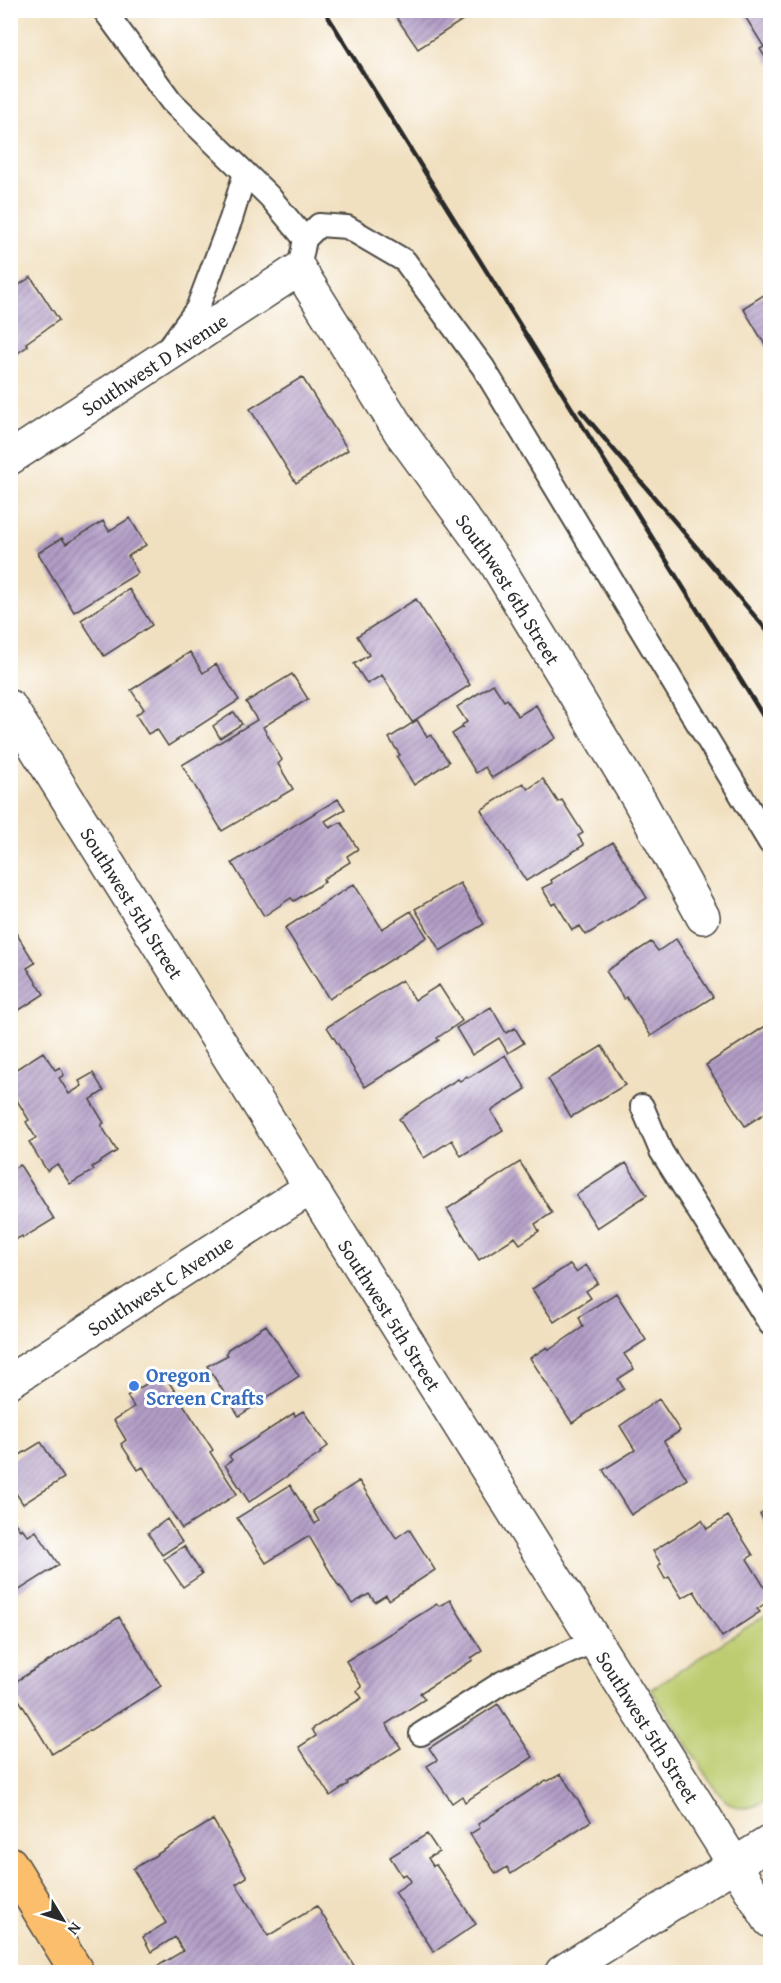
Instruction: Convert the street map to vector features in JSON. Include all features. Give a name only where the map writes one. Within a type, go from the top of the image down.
[{"type":"highway","points":[[10,1863],[77,1972]]},
{"type":"street","name":"Southwest D Avenue","points":[[10,458],[159,361],[302,254]]},
{"type":"street","name":"Southwest 6th Street","points":[[302,254],[401,433],[495,562],[639,800],[703,916]]},
{"type":"street","name":"Southwest 5th Street","points":[[10,707],[771,1921]]},
{"type":"street","name":"Southwest C Avenue","points":[[10,1381],[310,1188]]},
{"type":"street","points":[[562,1972],[771,1842]]},
{"type":"lane","points":[[104,10],[171,101],[269,196],[302,254],[319,225],[347,227],[405,261],[483,367],[771,843]]},
{"type":"lane","points":[[159,361],[197,309],[231,219],[245,173]]},
{"type":"lane","points":[[642,1106],[661,1151],[771,1324]]},
{"type":"lane","points":[[422,1734],[503,1682],[594,1641]]},
{"type":"green space","points":[[770,1612],[770,1798],[756,1806],[743,1808],[731,1804],[719,1794],[651,1689]]},
{"type":"building","points":[[384,10],[478,10],[418,49],[392,11],[387,14]]},
{"type":"building","points":[[741,10],[770,10],[770,65],[760,49],[764,47]]},
{"type":"building","points":[[31,277],[59,320],[26,343],[28,346],[10,358],[10,291]]},
{"type":"building","points":[[770,291],[770,353],[743,308]]},
{"type":"building","points":[[302,377],[348,450],[296,483],[250,409]]},
{"type":"building","points":[[130,518],[146,545],[128,556],[138,573],[74,612],[38,553],[62,538],[66,544],[103,521],[109,531]]},
{"type":"building","points":[[129,589],[152,625],[104,656],[81,620]]},
{"type":"building","points":[[416,599],[470,685],[412,722],[382,675],[367,684],[354,664],[369,655],[357,636]]},
{"type":"building","points":[[190,652],[203,673],[216,664],[239,700],[168,746],[157,729],[148,734],[136,715],[144,709],[131,690]]},
{"type":"building","points":[[292,674],[308,699],[263,727],[282,760],[278,764],[293,789],[222,831],[182,765],[257,720],[246,702]]},
{"type":"building","points":[[493,684],[518,716],[536,705],[556,738],[492,778],[485,767],[476,773],[452,734],[467,722],[457,707]]},
{"type":"building","points":[[234,712],[242,724],[220,738],[213,726]]},
{"type":"building","points":[[417,720],[427,737],[431,735],[449,762],[414,785],[397,757],[400,755],[389,738]]},
{"type":"building","points":[[543,779],[558,802],[562,800],[583,833],[578,836],[584,845],[526,881],[481,810],[523,783],[528,789]]},
{"type":"building","points":[[338,799],[345,809],[325,821],[330,828],[341,822],[358,849],[347,856],[350,862],[323,879],[325,882],[294,901],[291,898],[264,916],[232,863]]},
{"type":"building","points":[[613,842],[647,898],[586,935],[580,926],[572,930],[556,903],[552,905],[542,888],[552,883],[551,880]]},
{"type":"building","points":[[460,883],[484,924],[440,951],[415,909]]},
{"type":"building","points":[[354,884],[382,929],[411,911],[427,937],[329,999],[285,928]]},
{"type":"building","points":[[14,930],[35,963],[27,968],[44,994],[10,1016],[10,932]]},
{"type":"building","points":[[676,939],[713,997],[651,1036],[606,971],[651,942],[658,951]]},
{"type":"building","points":[[402,980],[415,1000],[439,985],[462,1021],[437,1038],[439,1040],[365,1087],[327,1027]]},
{"type":"building","points":[[491,1007],[506,1033],[515,1028],[524,1043],[508,1053],[499,1038],[472,1055],[456,1028]]},
{"type":"building","points":[[770,1023],[770,1110],[745,1126],[706,1065]]},
{"type":"building","points":[[602,1046],[625,1085],[571,1117],[548,1079]]},
{"type":"building","points":[[43,1052],[55,1070],[60,1067],[64,1075],[59,1078],[69,1094],[82,1086],[79,1081],[93,1073],[104,1091],[90,1100],[104,1123],[101,1125],[117,1151],[92,1167],[94,1170],[70,1184],[57,1164],[47,1171],[29,1142],[36,1138],[26,1122],[29,1120],[10,1089],[10,1073]]},
{"type":"building","points":[[505,1055],[526,1089],[491,1111],[503,1130],[461,1156],[452,1140],[424,1158],[399,1119],[458,1079],[460,1081],[467,1076],[468,1078]]},
{"type":"building","points":[[520,1162],[552,1213],[535,1224],[539,1231],[520,1244],[515,1237],[479,1260],[447,1209]]},
{"type":"building","points":[[626,1163],[647,1195],[597,1228],[576,1195]]},
{"type":"building","points":[[20,1165],[54,1219],[23,1238],[22,1236],[10,1243],[10,1170]]},
{"type":"building","points":[[570,1264],[576,1272],[586,1265],[598,1283],[586,1291],[591,1298],[554,1322],[532,1289]]},
{"type":"building","points":[[616,1293],[646,1340],[624,1354],[634,1369],[618,1379],[624,1389],[572,1423],[530,1358],[547,1347],[549,1350],[583,1327],[579,1317]]},
{"type":"building","points":[[266,1325],[299,1376],[239,1416],[207,1366],[228,1355],[226,1353],[228,1349]]},
{"type":"building","points":[[163,1373],[213,1450],[210,1452],[237,1494],[182,1529],[143,1467],[138,1470],[121,1444],[126,1440],[114,1420],[134,1407],[127,1396]]},
{"type":"building","points":[[659,1399],[680,1431],[664,1441],[687,1479],[631,1515],[603,1470],[635,1450],[620,1426]]},
{"type":"building","points":[[303,1411],[328,1446],[249,1502],[225,1465],[232,1460],[229,1456],[294,1413],[295,1416]]},
{"type":"building","points":[[41,1442],[64,1478],[23,1504],[10,1484],[10,1461]]},
{"type":"building","points":[[359,1481],[396,1538],[409,1529],[435,1570],[389,1600],[386,1595],[375,1602],[369,1594],[352,1604],[339,1587],[309,1536],[266,1563],[237,1518],[290,1485],[315,1524],[319,1521],[313,1511]]},
{"type":"building","points":[[770,1507],[770,1531],[760,1514]]},
{"type":"building","points":[[10,1516],[20,1530],[22,1528],[28,1536],[36,1531],[59,1565],[10,1596]]},
{"type":"building","points":[[728,1516],[753,1555],[747,1559],[770,1596],[770,1600],[757,1609],[760,1612],[722,1637],[694,1591],[682,1598],[669,1577],[665,1579],[658,1566],[661,1564],[653,1551],[702,1520],[707,1529]]},
{"type":"building","points":[[167,1519],[182,1542],[162,1555],[148,1533]]},
{"type":"building","points":[[184,1546],[202,1574],[183,1587],[164,1559]]},
{"type":"building","points":[[450,1600],[482,1651],[471,1658],[473,1660],[420,1693],[425,1699],[386,1724],[401,1748],[347,1782],[348,1784],[330,1796],[299,1747],[316,1736],[312,1729],[362,1698],[357,1691],[362,1687],[346,1661],[437,1604],[439,1606]]},
{"type":"building","points":[[119,1617],[161,1686],[52,1754],[10,1685]]},
{"type":"building","points":[[498,1704],[533,1757],[465,1802],[462,1796],[452,1803],[427,1766],[437,1760],[429,1748]]},
{"type":"building","points":[[561,1774],[591,1821],[511,1874],[507,1867],[496,1874],[470,1834],[480,1828],[478,1824],[546,1780]]},
{"type":"building","points":[[213,1820],[247,1877],[236,1884],[268,1936],[317,1906],[358,1972],[159,1972],[156,1967],[183,1951],[175,1937],[151,1952],[143,1937],[166,1923],[133,1869]]},
{"type":"building","points":[[427,1834],[439,1852],[428,1858],[433,1866],[436,1865],[476,1924],[434,1952],[395,1892],[411,1881],[406,1874],[402,1876],[390,1857]]},
{"type":"railway","points":[[324,10],[770,727]]},
{"type":"railway","points":[[581,411],[770,634]]},
{"type":"place","name":"Oregon Screen Crafts","points":[[134,1386]]}]
